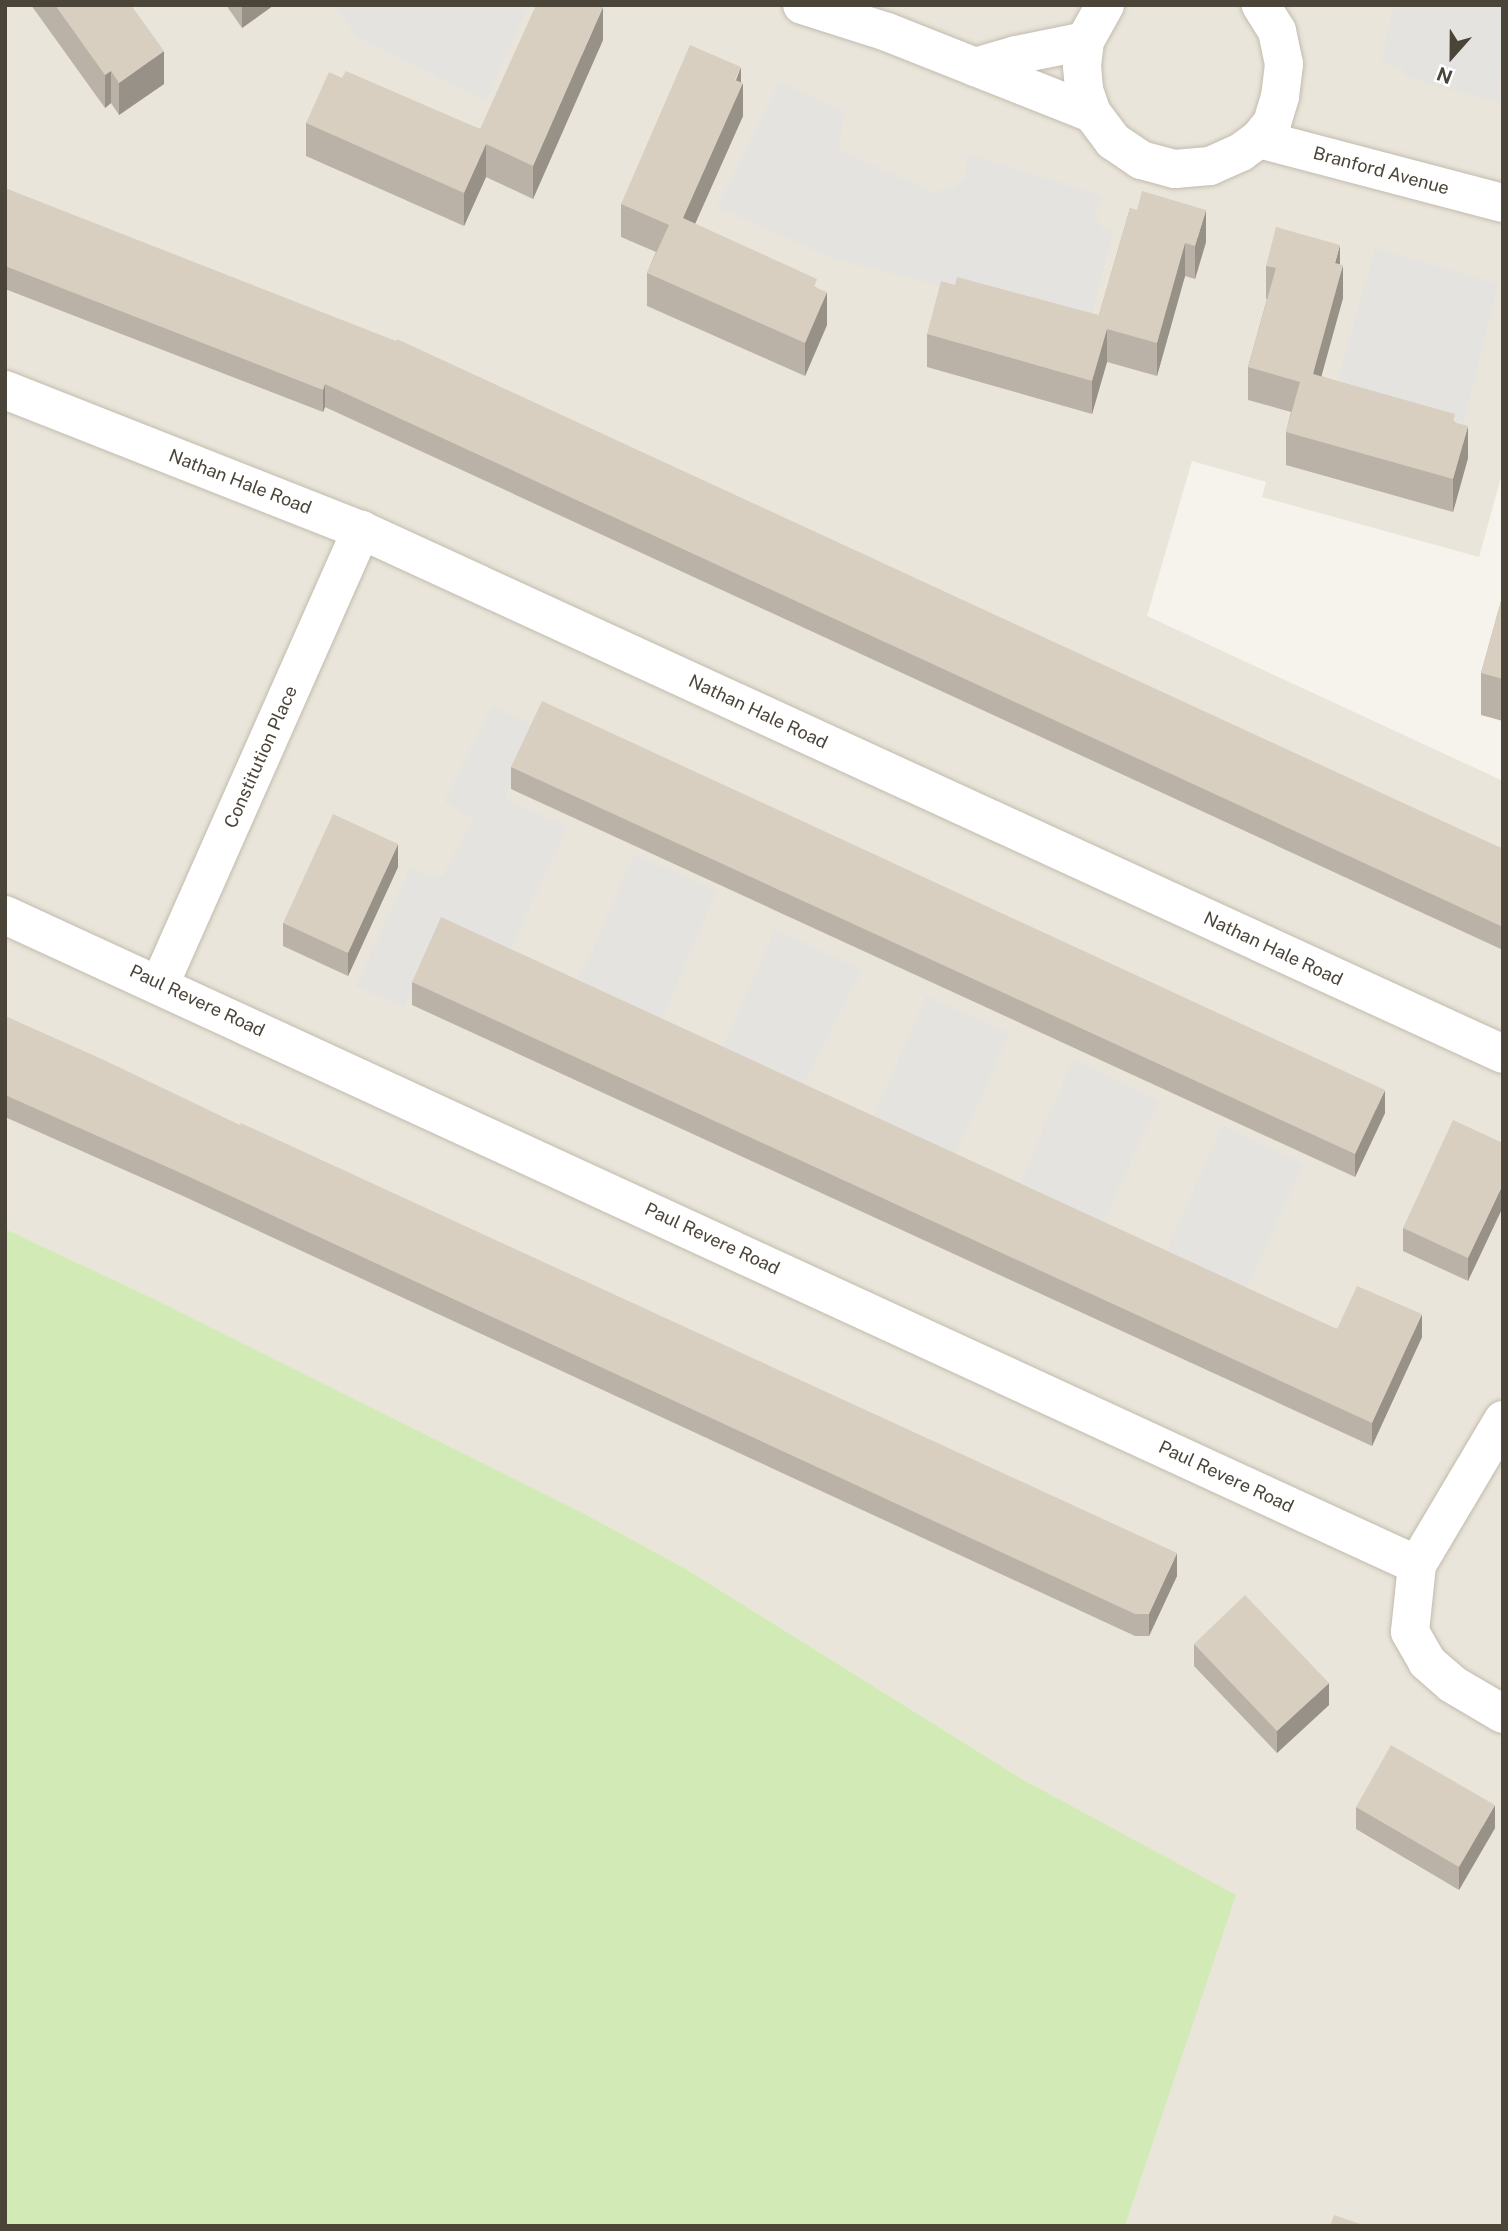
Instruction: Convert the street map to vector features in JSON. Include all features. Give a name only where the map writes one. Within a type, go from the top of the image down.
[{"type":"street","points":[[802,5],[887,32],[1092,113]]},
{"type":"street","points":[[1105,5],[1098,13],[1085,41],[1082,66],[1084,90],[1092,113],[1113,141],[1141,160],[1175,169],[1210,166],[1259,139],[1272,122],[1280,97],[1284,64],[1277,31],[1261,5]]},
{"type":"street","points":[[975,67],[1016,55],[1085,41]]},
{"type":"street","name":"Branford Avenue","points":[[1259,139],[1503,203]]},
{"type":"street","name":"Nathan Hale Road","points":[[5,390],[361,530],[1503,1054]]},
{"type":"street","name":"Constitution Place","points":[[160,984],[361,530]]},
{"type":"street","name":"Paul Revere Road","points":[[5,915],[160,984],[1417,1565]]},
{"type":"street","points":[[1503,1420],[1417,1565],[1410,1632],[1427,1662],[1452,1684],[1503,1714]]},
{"type":"shaded area","points":[[5,5],[1503,5],[1503,470],[1479,557],[1262,497],[1266,482],[1192,461],[1147,616],[1503,781],[1503,2226],[1125,2226],[1235,1895],[1022,1779],[686,1569],[587,1515],[148,1296],[5,1229]]},
{"type":"shaded area","points":[[334,5],[529,5],[486,101],[358,38]]},
{"type":"shaded area","points":[[1394,5],[1503,5],[1500,103],[1406,77],[1402,69],[1381,61]]},
{"type":"shaded area","points":[[779,82],[844,111],[839,150],[933,192],[954,187],[965,177],[968,154],[1103,196],[1095,217],[1103,229],[1114,231],[1088,327],[834,259],[717,207]]},
{"type":"shaded area","points":[[1375,248],[1499,284],[1463,428],[1334,394]]},
{"type":"shaded area","points":[[492,706],[536,726],[505,799],[567,827],[508,955],[443,925],[404,1008],[356,986],[410,868],[432,877],[443,875],[473,819],[444,802]]},
{"type":"shaded area","points":[[634,854],[717,891],[660,1023],[573,984],[590,956]]},
{"type":"shaded area","points":[[775,929],[862,970],[801,1089],[720,1053]]},
{"type":"shaded area","points":[[926,996],[1010,1033],[954,1157],[871,1122]]},
{"type":"shaded area","points":[[1073,1059],[1159,1101],[1102,1225],[1019,1186]]},
{"type":"shaded area","points":[[1222,1125],[1304,1164],[1245,1291],[1165,1255]]},
{"type":"green space","points":[[5,1229],[148,1296],[587,1515],[686,1569],[1022,1779],[1236,1895],[1125,2226],[5,2226]]},
{"type":"building","points":[[55,5],[131,5],[164,51],[119,83],[111,71],[105,75]]},
{"type":"building","points":[[536,5],[603,7],[533,166],[486,144],[464,193],[306,123],[329,72],[342,78],[346,71],[480,129]]},
{"type":"building","points":[[690,45],[741,67],[735,80],[743,83],[683,218],[817,279],[814,287],[827,292],[805,343],[647,273],[669,225],[621,204]]},
{"type":"building","points":[[5,188],[396,341],[397,339],[1503,849],[1503,927],[325,384],[323,390],[5,266]]},
{"type":"building","points":[[1142,191],[1206,210],[1195,246],[1185,243],[1157,343],[1107,329],[1092,381],[927,334],[941,281],[955,285],[957,277],[1099,315],[1130,208],[1137,210]]},
{"type":"building","points":[[1276,227],[1340,245],[1335,263],[1343,265],[1313,374],[1455,414],[1453,422],[1468,426],[1453,479],[1286,432],[1300,382],[1248,367],[1276,268],[1266,266]]},
{"type":"building","points":[[1503,594],[1503,679],[1481,673]]},
{"type":"building","points":[[542,701],[1385,1090],[1355,1154],[511,767]]},
{"type":"building","points":[[333,814],[398,844],[348,953],[283,923]]},
{"type":"building","points":[[441,917],[1337,1329],[1357,1286],[1422,1314],[1372,1423],[412,982]]},
{"type":"building","points":[[5,1016],[1177,1553],[1149,1614],[1135,1614],[183,1174],[5,1095]]},
{"type":"building","points":[[1453,1120],[1503,1143],[1503,1184],[1468,1258],[1403,1228]]},
{"type":"building","points":[[1245,1595],[1329,1683],[1277,1731],[1194,1644]]},
{"type":"building","points":[[1391,1745],[1495,1805],[1459,1867],[1356,1807]]},
{"type":"building","points":[[1334,2215],[1366,2226],[1330,2226]]}]
